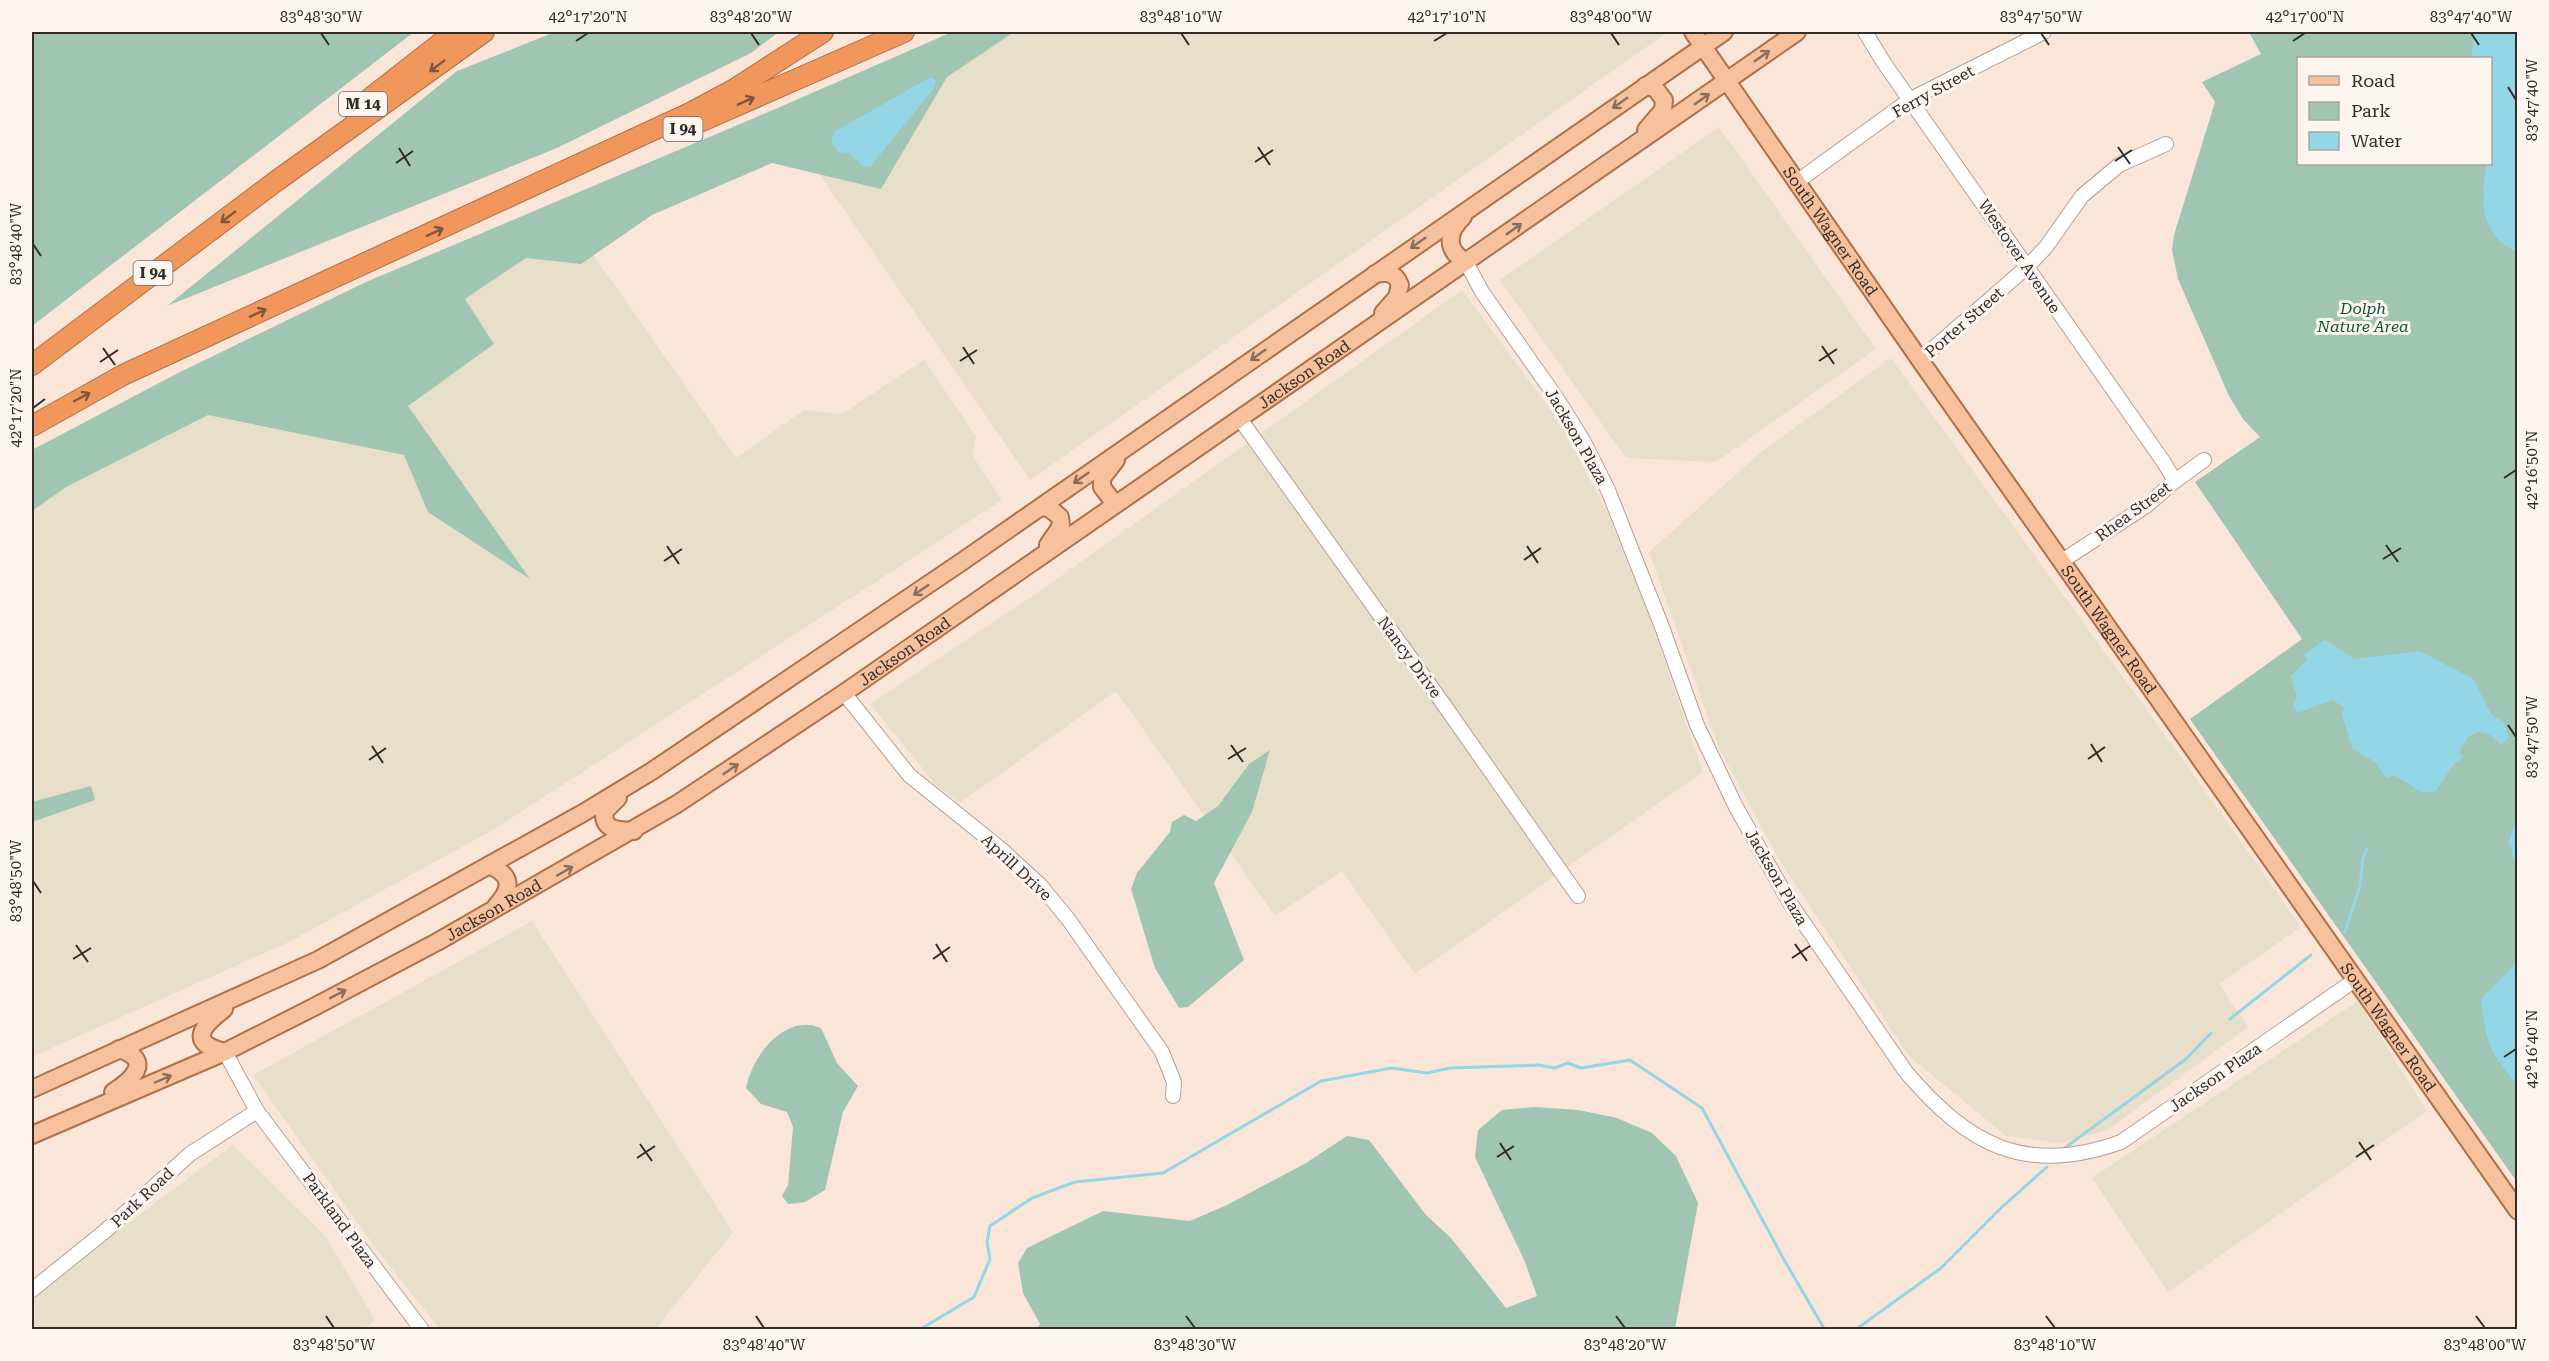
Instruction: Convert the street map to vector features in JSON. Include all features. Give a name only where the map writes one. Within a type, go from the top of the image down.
[{"type":"highway","name":"M 14","points":[[275,182],[351,114],[455,32]]},
{"type":"highway","name":"I 94","points":[[32,364],[275,182],[358,125],[484,32]]},
{"type":"highway","points":[[460,221],[540,181],[679,118],[733,90],[823,32]]},
{"type":"highway","name":"I 94","points":[[32,426],[123,375],[460,221],[545,191],[904,32]]},
{"type":"main road","name":"South Wagner Road","points":[[1693,32],[1920,360],[2517,1211]]},
{"type":"main road","points":[[32,1089],[318,960],[652,771],[1041,507],[1724,32]]},
{"type":"main road","points":[[1770,32],[1790,36]]},
{"type":"main road","name":"Jackson Road","points":[[32,1135],[225,1052],[489,913],[634,831],[844,693],[1790,36]]},
{"type":"main road","points":[[1620,156],[1663,110],[1664,100],[1661,95],[1655,88],[1645,86]]},
{"type":"main road","points":[[1466,262],[1454,253],[1450,246],[1451,233],[1459,221],[1483,198]]},
{"type":"main road","points":[[1364,333],[1397,297],[1400,290],[1395,276],[1388,272],[1375,274]]},
{"type":"main road","points":[[1115,504],[1102,486],[1102,478],[1131,444]]},
{"type":"main road","points":[[1030,563],[1054,538],[1061,526],[1060,517],[1055,511],[1041,507]]},
{"type":"main road","points":[[634,831],[609,828],[605,823],[604,812],[652,771]]},
{"type":"main road","points":[[489,865],[501,870],[507,879],[508,887],[506,895],[489,913]]},
{"type":"main road","points":[[225,1052],[212,1049],[205,1042],[202,1031],[205,1023],[243,993]]},
{"type":"main road","points":[[83,1113],[131,1080],[136,1073],[135,1058],[118,1049]]},
{"type":"street","name":"Westover Avenue","points":[[1865,32],[2175,481]]},
{"type":"street","name":"Ferry Street","points":[[1798,181],[1911,99],[2044,32]]},
{"type":"street","name":"Porter Street","points":[[1920,360],[2028,266],[2046,247],[2082,196],[2120,165],[2166,144]]},
{"type":"street","name":"Jackson Plaza","points":[[1466,262],[1482,292],[1556,397],[1584,442],[1620,520],[1711,756],[1736,807],[1790,903],[1906,1072],[1927,1096],[1951,1117],[1995,1145],[2016,1154],[2062,1157],[2091,1153],[2121,1142],[2355,980]]},
{"type":"street","name":"Nancy Drive","points":[[1240,418],[1578,896]]},
{"type":"street","name":"Rhea Street","points":[[2062,561],[2146,506],[2204,460]]},
{"type":"street","name":"Aprill Drive","points":[[844,693],[909,776],[1002,850],[1041,886],[1068,919],[1162,1052],[1174,1082],[1173,1096]]},
{"type":"street","name":"Parkland Plaza","points":[[225,1052],[257,1111],[326,1199],[422,1329]]},
{"type":"street","name":"Park Road","points":[[32,1290],[104,1232],[189,1154],[257,1111]]},
{"type":"shaded area","points":[[1000,32],[1668,32],[1030,480],[789,130]]},
{"type":"shaded area","points":[[1719,127],[1876,349],[1716,462],[1626,458],[1500,280]]},
{"type":"shaded area","points":[[573,226],[736,458],[804,410],[842,414],[924,360],[976,436],[972,455],[1002,500],[493,830],[289,942],[32,1057],[32,450],[180,372],[455,473],[407,405],[494,344],[464,299]]},
{"type":"shaded area","points":[[1462,290],[1559,421],[1608,514],[1644,602],[1703,772],[1415,974],[1342,871],[1275,916],[1116,691],[960,803],[937,786],[870,704],[1040,591]]},
{"type":"shaded area","points":[[1891,358],[2186,764],[2301,927],[2219,984],[2248,1027],[2108,1130],[2061,1143],[2006,1136],[1909,1056],[1780,861],[1719,748],[1649,552],[1761,452]]},
{"type":"shaded area","points":[[532,921],[733,1232],[656,1329],[440,1329],[377,1250],[253,1075]]},
{"type":"shaded area","points":[[2358,1001],[2427,1111],[2168,1292],[2092,1178]]},
{"type":"shaded area","points":[[233,1145],[326,1237],[375,1320],[363,1330],[32,1330],[32,1295]]},
{"type":"green space","points":[[32,32],[414,32],[32,326]]},
{"type":"green space","points":[[555,32],[779,32],[751,53],[557,148],[167,306],[457,71]]},
{"type":"green space","points":[[952,32],[1014,32],[947,77],[881,189],[772,163],[652,215],[581,264],[526,258],[465,299],[494,344],[408,406],[530,579],[428,512],[404,455],[208,415],[66,487],[32,511],[32,450],[180,372],[366,282]]},
{"type":"green space","name":"Dolph Nature Area","points":[[2249,32],[2517,32],[2517,1182],[2190,719],[2302,639],[2195,482],[2260,437],[2243,419],[2229,396],[2178,279],[2172,250],[2174,235],[2215,102],[2202,82],[2261,54]]},
{"type":"green space","points":[[1270,750],[1252,812],[1214,883],[1244,960],[1188,1007],[1179,1008],[1155,968],[1131,889],[1137,873],[1170,832],[1172,822],[1184,815],[1196,821],[1218,806],[1249,764]]},
{"type":"green space","points":[[91,786],[95,800],[32,822],[32,802]]},
{"type":"green space","points":[[811,1025],[821,1028],[837,1063],[858,1086],[843,1112],[825,1190],[805,1202],[788,1204],[782,1196],[788,1185],[793,1127],[787,1112],[761,1104],[746,1088],[756,1061],[768,1044],[793,1027]]},
{"type":"green space","points":[[1535,1107],[1578,1110],[1617,1118],[1652,1133],[1676,1156],[1698,1203],[1675,1329],[1037,1329],[1040,1324],[1023,1293],[1018,1263],[1027,1248],[1103,1211],[1190,1221],[1227,1205],[1306,1163],[1347,1136],[1369,1140],[1426,1215],[1451,1238],[1506,1308],[1537,1296],[1525,1262],[1475,1157],[1478,1130],[1502,1110]]},
{"type":"water","points":[[2475,32],[2517,32],[2517,252],[2498,239],[2485,213],[2484,183],[2487,165],[2492,165],[2492,57],[2471,57]]},
{"type":"water","points":[[931,77],[936,80],[934,88],[871,166],[864,167],[849,153],[839,152],[831,143],[834,132]]},
{"type":"water","points":[[2325,640],[2355,659],[2420,651],[2473,679],[2491,714],[2504,722],[2509,738],[2501,745],[2490,735],[2478,732],[2468,737],[2459,753],[2464,757],[2454,764],[2436,791],[2423,793],[2394,775],[2386,778],[2376,763],[2352,748],[2342,714],[2344,708],[2333,700],[2297,713],[2293,704],[2297,697],[2291,676],[2307,660],[2304,654]]},
{"type":"water","points":[[2517,818],[2517,870],[2509,841]]},
{"type":"water","points":[[2517,956],[2517,1085],[2500,1064],[2490,1046],[2481,999],[2513,967]]},
{"type":"waterway","points":[[2345,932],[2360,886],[2363,858],[2367,849]]},
{"type":"waterway","points":[[2230,1019],[2311,955]]},
{"type":"waterway","points":[[2066,1147],[2186,1059],[2211,1033]]},
{"type":"waterway","points":[[919,1330],[974,1297],[990,1259],[987,1242],[990,1226],[1032,1198],[1075,1182],[1163,1173],[1321,1081],[1392,1068],[1427,1073],[1450,1068],[1539,1065],[1554,1068],[1568,1063],[1581,1068],[1630,1060],[1702,1108],[1783,1258],[1825,1330]]},
{"type":"waterway","points":[[1855,1330],[1941,1268],[2001,1208],[2047,1167]]}]
